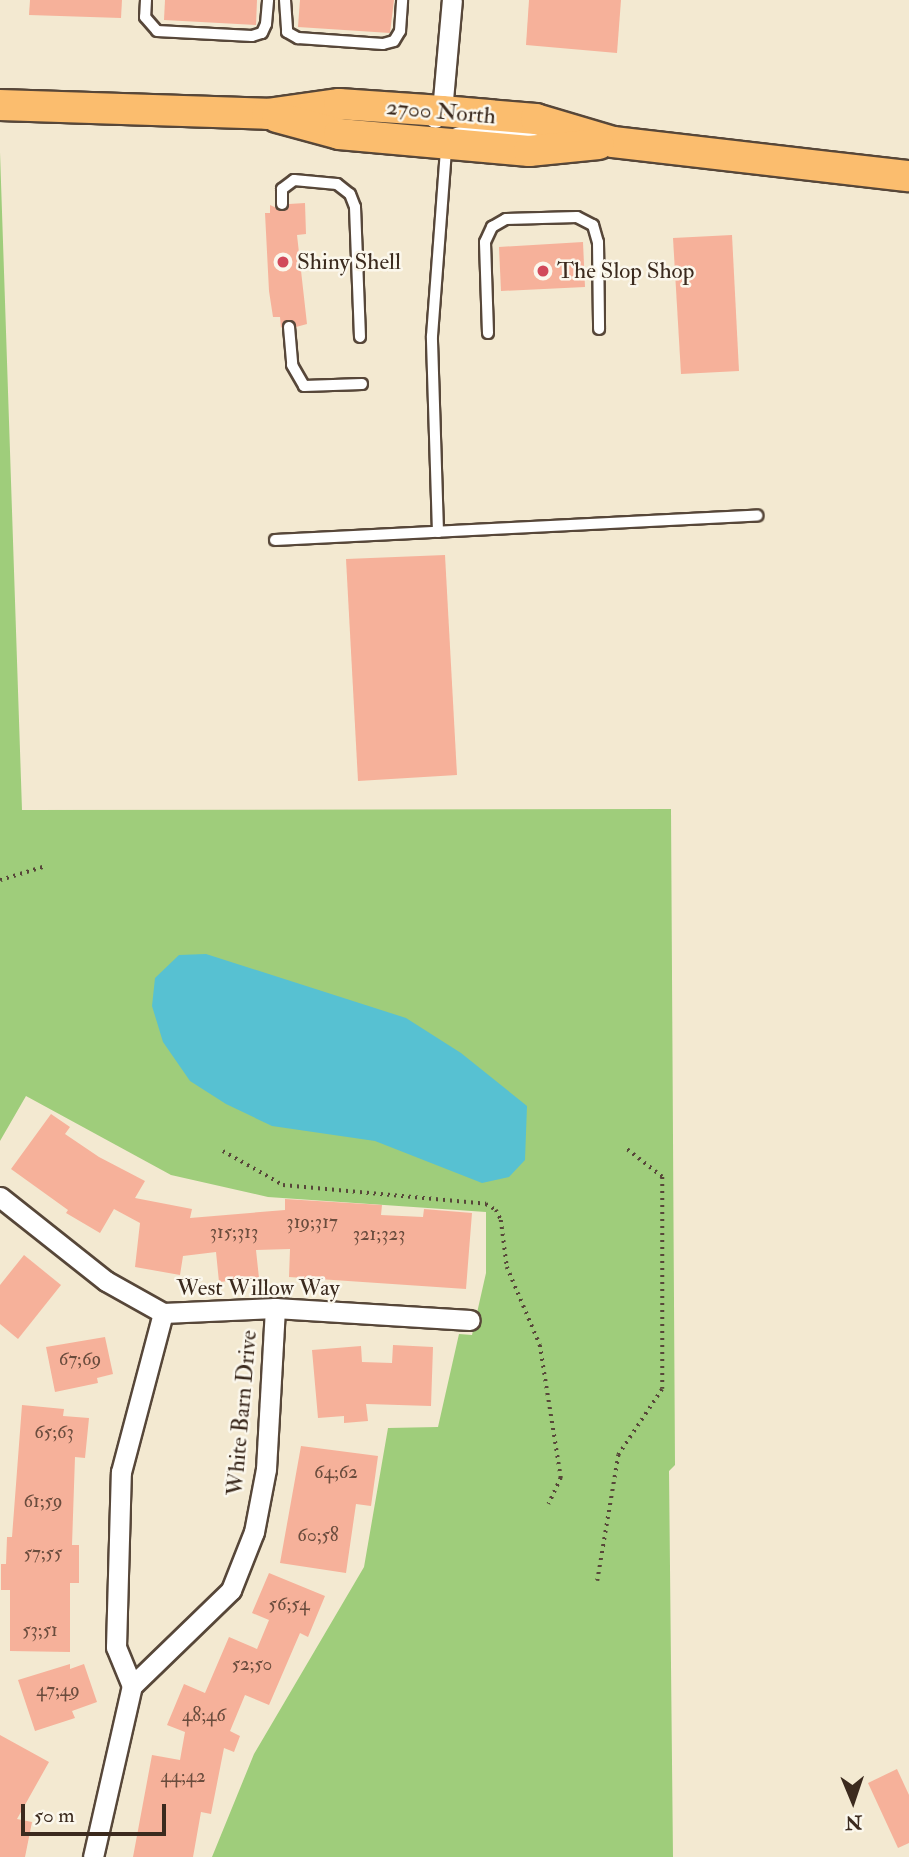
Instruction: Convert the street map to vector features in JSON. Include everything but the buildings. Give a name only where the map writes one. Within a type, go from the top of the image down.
[{"type":"main road","name":"2700 North","points":[[0,105],[267,114],[339,104],[442,111],[536,119],[613,142],[909,176]]},
{"type":"main road","name":"2700 North","points":[[267,114],[339,134],[528,151],[613,142]]},
{"type":"street","points":[[442,111],[452,0]]},
{"type":"street","name":"West Willow Way","points":[[0,1197],[106,1281],[163,1313],[275,1308],[470,1320]]},
{"type":"street","name":"White Barn Drive","points":[[132,1686],[231,1590],[254,1532],[266,1469],[275,1308]]},
{"type":"street","points":[[93,1857],[132,1686],[116,1647],[121,1472],[163,1313]]},
{"type":"lane","points":[[146,0],[145,17],[157,31],[251,36],[262,33],[266,24],[268,0]]},
{"type":"lane","points":[[285,0],[286,32],[298,38],[383,44],[394,41],[400,31],[402,0]]},
{"type":"lane","points":[[438,532],[432,335],[446,144]]},
{"type":"lane","points":[[282,204],[282,189],[294,180],[337,184],[350,194],[355,207],[360,337]]},
{"type":"lane","points":[[488,333],[485,242],[492,227],[506,219],[577,217],[593,225],[598,242],[599,329]]},
{"type":"lane","points":[[289,327],[292,365],[304,386],[362,384]]},
{"type":"lane","points":[[275,540],[757,516]]},
{"type":"path","points":[[0,880],[46,866]]},
{"type":"path","points":[[597,1581],[618,1455],[662,1389],[662,1177],[625,1148]]},
{"type":"path","points":[[223,1150],[283,1185],[486,1204],[496,1210],[510,1278],[540,1345],[561,1478],[550,1504]]},
{"type":"green space","points":[[0,152],[22,810],[671,809],[675,1465],[669,1471],[673,1857],[212,1857],[254,1754],[364,1567],[388,1428],[438,1427],[459,1334],[472,1335],[486,1273],[486,1212],[268,1197],[171,1175],[26,1096],[0,1141]]},
{"type":"water","points":[[206,954],[406,1018],[461,1053],[527,1106],[525,1160],[509,1177],[482,1183],[375,1141],[272,1126],[226,1104],[190,1081],[163,1042],[152,1006],[155,978],[179,955]]},
{"type":"place","name":"Shiny Shell","points":[[283,262]]},
{"type":"place","name":"The Slop Shop","points":[[543,271]]}]
